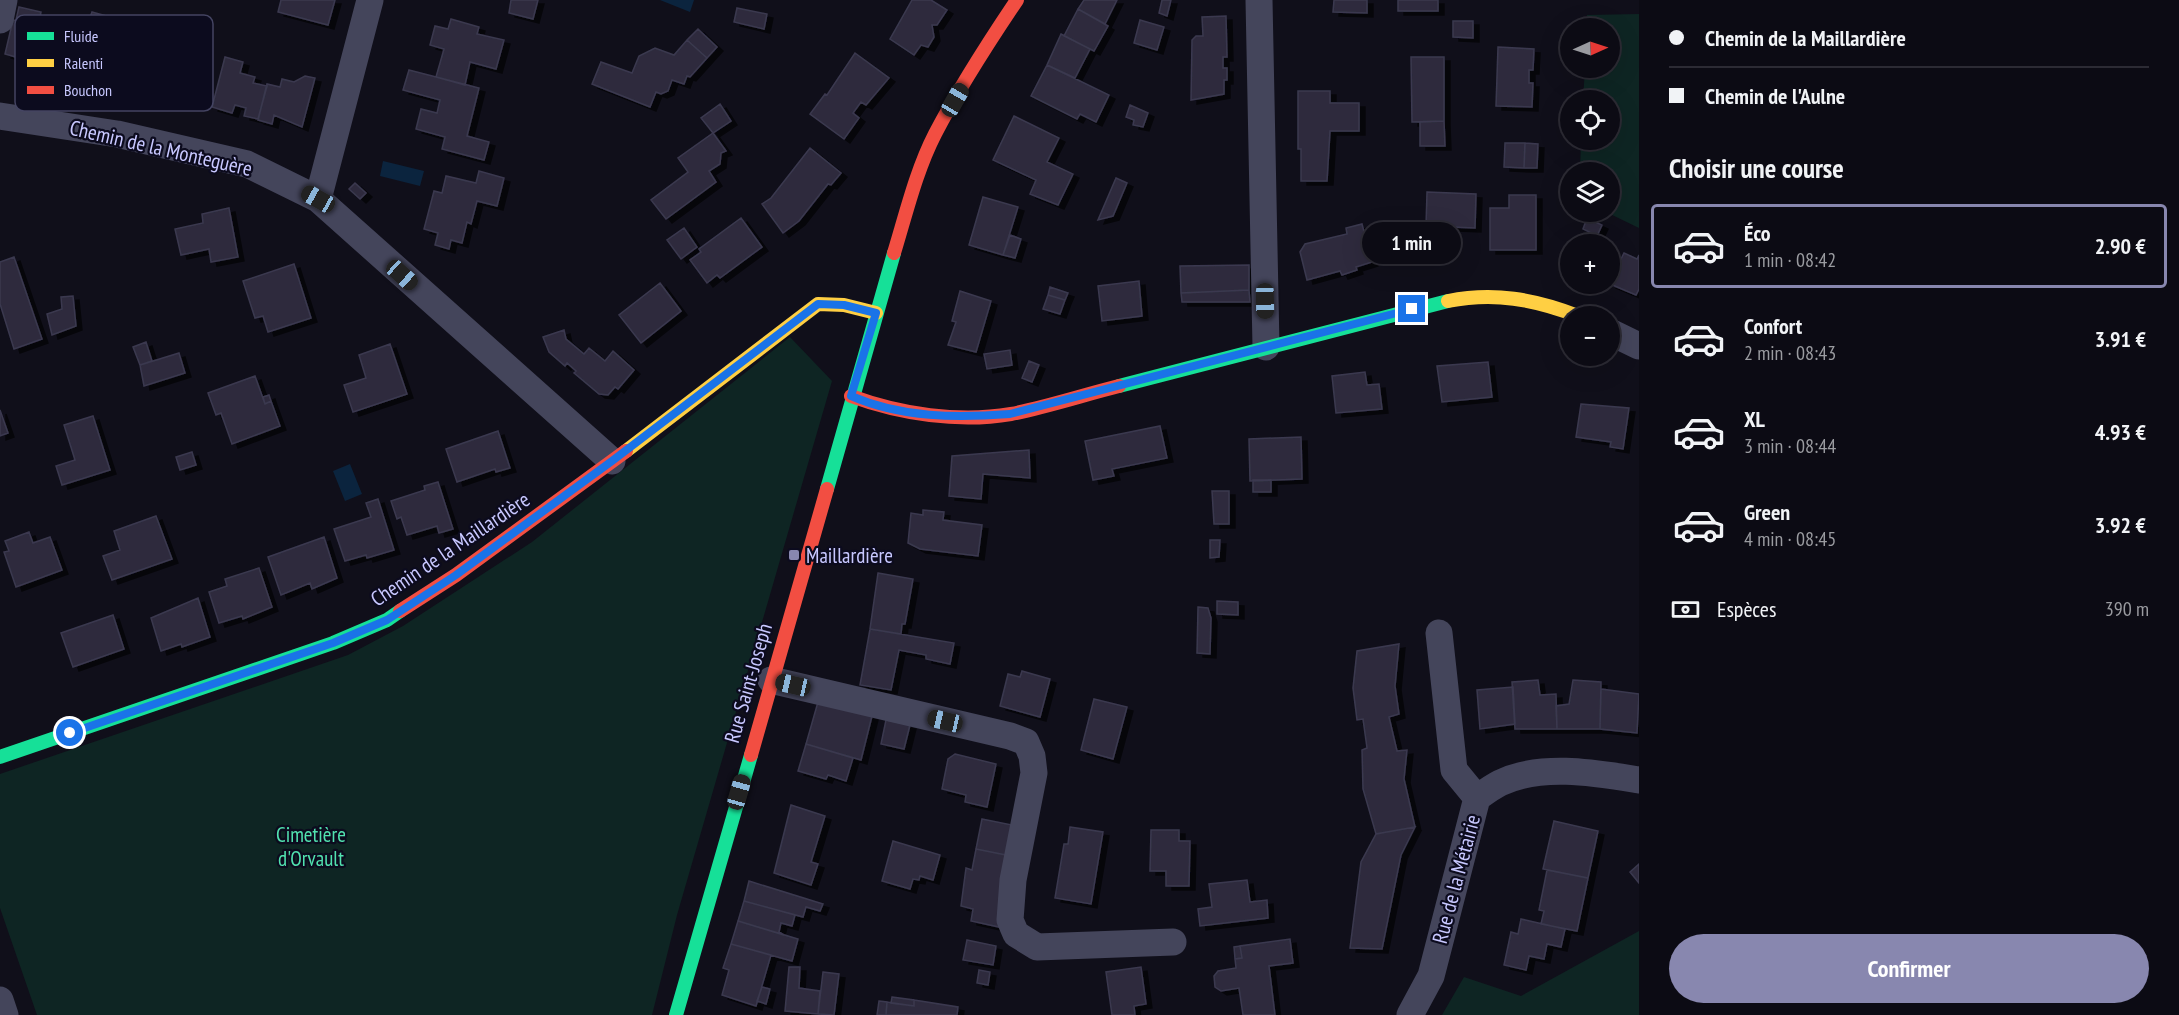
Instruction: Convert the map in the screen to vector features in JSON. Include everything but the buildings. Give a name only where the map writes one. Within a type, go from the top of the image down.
[{"type":"street","points":[[0,20],[4,0]]},
{"type":"street","points":[[318,199],[370,0]]},
{"type":"street","name":"Rue Saint-Joseph","points":[[676,1015],[851,396],[908,205],[934,136],[986,46],[1017,0]]},
{"type":"street","points":[[1259,0],[1266,347]]},
{"type":"street","name":"Chemin de la Monteguère","points":[[0,116],[117,134],[247,164],[318,199],[612,461]]},
{"type":"street","points":[[851,396],[870,404],[906,412],[958,417],[1010,414],[1433,304],[1477,295],[1514,295],[1560,308]]},
{"type":"street","name":"Chemin de la Maillardière","points":[[0,757],[333,643],[387,620],[456,575],[612,461],[818,304],[844,305],[876,313]]},
{"type":"street","points":[[1620,337],[1639,346]]},
{"type":"street","points":[[1439,633],[1454,770],[1477,798]]},
{"type":"street","points":[[771,680],[1010,736],[1026,742],[1032,756],[1034,773],[1013,880],[1010,920],[1016,934],[1037,947],[1173,942]]},
{"type":"street","name":"Rue de la Métairie","points":[[1410,1015],[1431,976],[1477,798],[1501,782],[1542,772],[1599,774],[1639,780]]},
{"type":"street","points":[[0,1000],[5,1015]]},
{"type":"green space","points":[[1639,14],[1639,228],[1620,219],[1620,162],[1580,162],[1581,150],[1620,150],[1620,90],[1584,90],[1584,78],[1620,78],[1620,18],[1587,18],[1587,15]]},
{"type":"green space","name":"Cimetière d'Orvault","points":[[790,337],[832,381],[677,915],[652,1015],[37,1015],[0,908],[0,774],[348,655],[403,626],[532,542]]},
{"type":"green space","points":[[1639,931],[1639,1015],[1442,1015],[1464,977],[1521,996]]},
{"type":"water","points":[[660,0],[694,0],[690,12]]},
{"type":"water","points":[[383,161],[424,171],[420,186],[380,176]]},
{"type":"water","points":[[350,464],[362,494],[345,501],[333,471]]},
{"type":"traffic: fast","points":[[827,489],[894,253]]},
{"type":"traffic: fast","points":[[1119,386],[1448,301]]},
{"type":"traffic: fast","points":[[0,757],[333,643],[387,620],[400,611]]},
{"type":"traffic: fast","points":[[676,1015],[751,755]]},
{"type":"traffic: slow","points":[[1448,301],[1498,297],[1530,301],[1560,310]]},
{"type":"traffic: slow","points":[[626,451],[818,304],[844,305],[876,313]]},
{"type":"traffic: jam","points":[[894,253],[928,148],[974,66],[1017,0]]},
{"type":"traffic: jam","points":[[851,396],[909,412],[971,418],[1011,414],[1119,386]]},
{"type":"traffic: jam","points":[[400,611],[456,575],[626,451]]},
{"type":"traffic: jam","points":[[751,755],[827,489]]},
{"type":"place","name":"Maillardière","points":[[794,555]]},
{"type":"route","points":[[70,733],[333,643],[387,620],[456,575],[612,461],[742,359],[818,304],[844,305],[876,313],[851,396],[870,404],[906,412],[958,417],[1010,414],[1412,309]]}]
